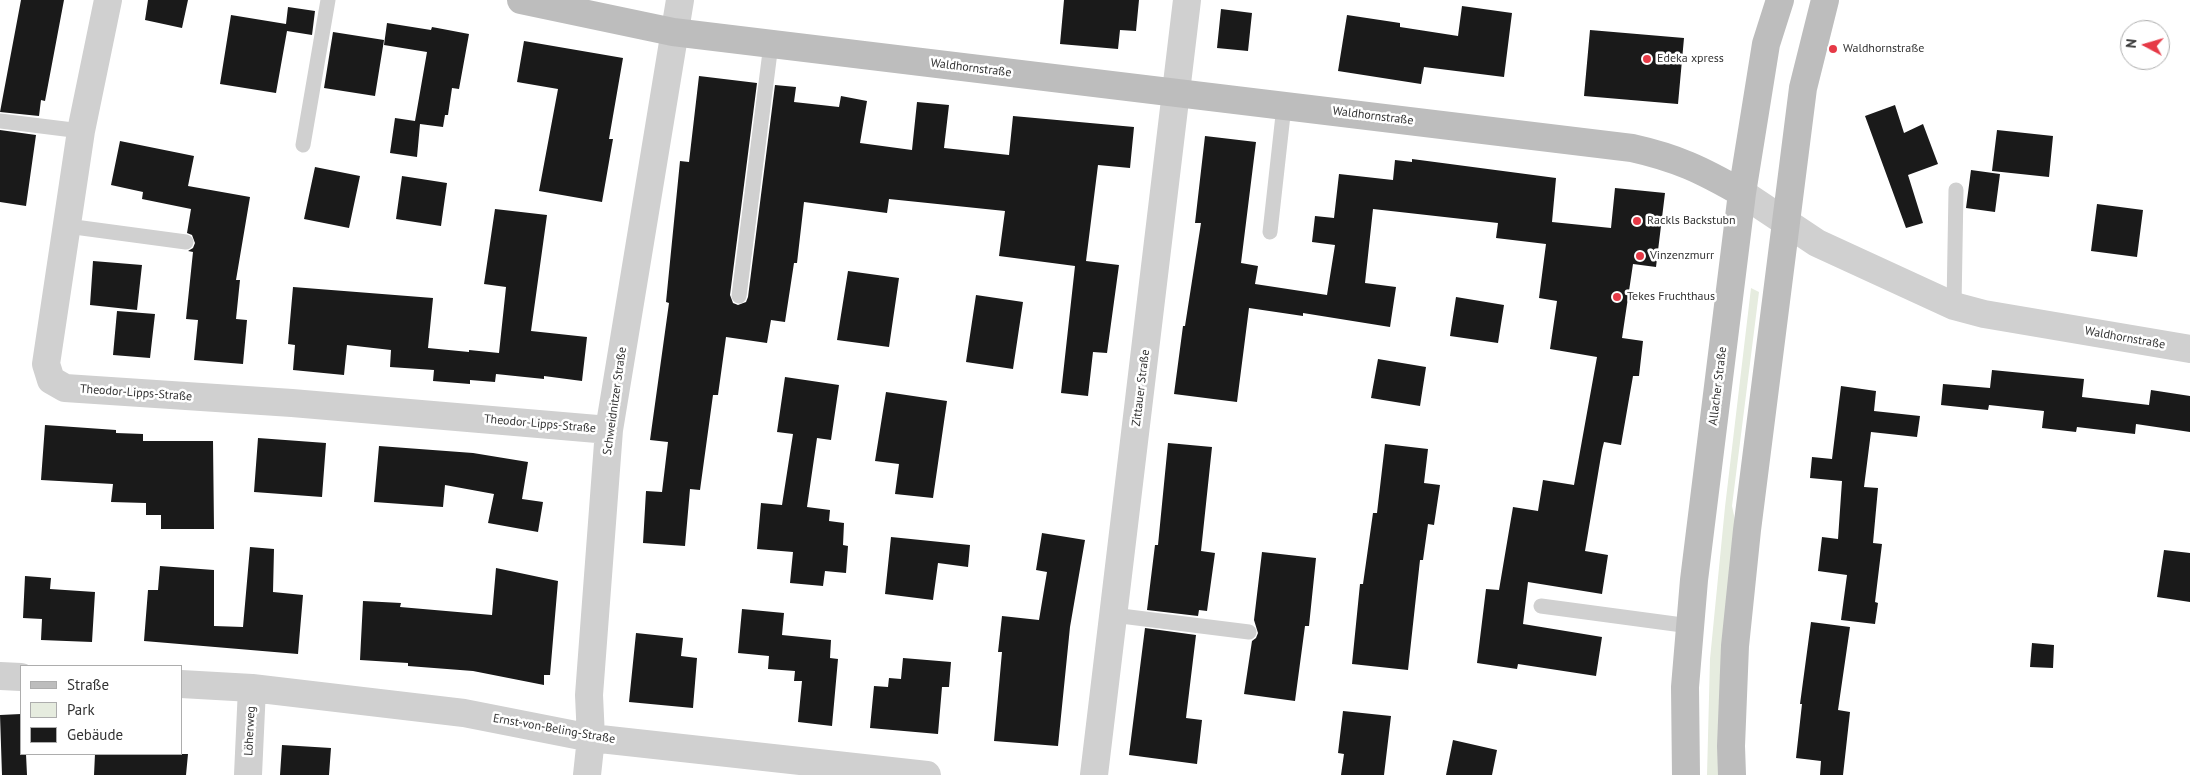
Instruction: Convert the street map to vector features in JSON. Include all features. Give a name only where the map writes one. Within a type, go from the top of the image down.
[{"type":"main road","name":"Waldhornstraße","points":[[520,0],[673,32],[1632,148],[1669,157],[1703,170],[1742,193]]},
{"type":"main road","name":"Allacher Straße","points":[[1686,775],[1685,687],[1690,626],[1742,193],[1766,44],[1780,0]]},
{"type":"main road","points":[[1732,775],[1731,746],[1735,646],[1747,530],[1804,88],[1825,0]]},
{"type":"street","name":"Theodor-Lipps-Straße","points":[[108,0],[81,131],[46,364],[50,380],[65,388],[292,403],[609,430]]},
{"type":"street","name":"Schweidnitzer Straße","points":[[587,775],[590,738],[589,695],[609,430],[673,32],[680,0]]},
{"type":"street","name":"Zittauer Straße","points":[[1094,775],[1186,0]]},
{"type":"street","name":"Waldhornstraße","points":[[1742,193],[1787,225],[1817,242],[1954,306],[1984,314],[2190,349]]},
{"type":"street","points":[[0,676],[20,677]]},
{"type":"street","name":"Ernst-von-Beling-Straße","points":[[182,684],[252,688],[464,713],[590,738],[927,775]]},
{"type":"street","name":"Löherweg","points":[[248,775],[252,688]]},
{"type":"lane","points":[[303,145],[328,0]]},
{"type":"lane","points":[[739,296],[771,44]]},
{"type":"lane","points":[[1270,232],[1284,106]]},
{"type":"lane","points":[[0,122],[81,131]]},
{"type":"lane","points":[[1954,306],[1956,190]]},
{"type":"lane","points":[[67,226],[186,242]]},
{"type":"lane","points":[[1541,606],[1690,626]]},
{"type":"lane","points":[[1114,615],[1249,632]]},
{"type":"green space","points":[[1751,288],[1759,292],[1732,506],[1740,544],[1725,775],[1707,775],[1710,659],[1725,507]]},
{"type":"building","points":[[21,0],[64,0],[45,101],[41,100],[39,116],[0,112]]},
{"type":"building","points":[[148,0],[188,0],[182,28],[145,20]]},
{"type":"building","points":[[1064,0],[1139,0],[1136,31],[1120,30],[1118,49],[1060,44]]},
{"type":"building","points":[[1462,6],[1512,13],[1504,77],[1424,67],[1421,84],[1338,71],[1347,15],[1400,23],[1400,27],[1458,36]]},
{"type":"building","points":[[288,7],[315,11],[312,35],[287,31],[276,93],[220,84],[231,15],[286,24]]},
{"type":"building","points":[[1221,9],[1252,13],[1248,51],[1217,48]]},
{"type":"building","points":[[387,23],[431,30],[432,27],[469,34],[459,89],[452,88],[448,115],[445,115],[443,127],[420,124],[417,157],[390,153],[395,118],[415,121],[427,52],[384,45]]},
{"type":"building","points":[[1590,30],[1684,38],[1678,104],[1584,96]]},
{"type":"building","points":[[333,32],[384,40],[375,96],[324,88]]},
{"type":"building","points":[[524,41],[623,58],[609,139],[613,139],[602,202],[539,191],[558,89],[517,82]]},
{"type":"building","points":[[699,76],[757,83],[730,295],[733,303],[738,305],[746,302],[748,297],[775,85],[796,87],[794,102],[839,107],[841,96],[867,101],[860,143],[912,150],[917,102],[949,105],[944,148],[1009,155],[1013,116],[1134,127],[1130,168],[1098,165],[1086,261],[1119,265],[1107,353],[1093,352],[1088,396],[1061,393],[1075,266],[999,256],[1005,211],[889,199],[887,213],[804,202],[797,263],[794,263],[785,322],[771,320],[767,343],[726,337],[718,395],[713,395],[700,490],[690,489],[685,546],[643,543],[646,491],[662,492],[668,442],[650,440],[669,303],[666,302],[680,161],[689,162]]},
{"type":"building","points":[[1895,105],[1904,133],[1923,124],[1938,164],[1908,175],[1923,223],[1906,228],[1865,116]]},
{"type":"building","points":[[0,130],[36,135],[26,206],[0,202]]},
{"type":"building","points":[[1997,130],[2053,136],[2049,177],[1992,171]]},
{"type":"building","points":[[1205,136],[1256,142],[1241,263],[1258,266],[1255,284],[1327,295],[1335,245],[1312,242],[1315,216],[1334,218],[1339,174],[1393,180],[1395,160],[1412,162],[1412,159],[1556,178],[1552,222],[1611,228],[1615,188],[1665,193],[1656,267],[1633,264],[1622,338],[1643,341],[1639,376],[1633,376],[1621,445],[1604,442],[1585,551],[1608,555],[1602,594],[1528,582],[1523,624],[1602,637],[1596,676],[1518,664],[1517,669],[1477,663],[1486,589],[1499,590],[1513,507],[1538,511],[1543,480],[1574,485],[1597,357],[1550,349],[1557,301],[1539,298],[1546,244],[1496,238],[1498,223],[1373,209],[1365,283],[1396,287],[1390,327],[1303,313],[1303,316],[1249,308],[1237,402],[1174,394],[1183,326],[1185,326],[1201,223],[1195,223]]},
{"type":"building","points":[[120,141],[194,156],[188,186],[250,197],[236,280],[240,280],[236,319],[247,320],[243,364],[194,360],[198,320],[186,319],[193,252],[188,251],[193,248],[195,243],[192,235],[187,233],[191,209],[142,199],[143,192],[111,185]]},
{"type":"building","points":[[315,167],[360,176],[349,228],[304,219]]},
{"type":"building","points":[[1971,170],[2000,174],[1995,212],[1966,208]]},
{"type":"building","points":[[402,176],[447,183],[441,226],[396,219]]},
{"type":"building","points":[[2097,204],[2143,210],[2137,257],[2091,251]]},
{"type":"building","points":[[495,209],[547,215],[531,331],[587,337],[582,381],[544,376],[544,379],[496,374],[495,382],[470,380],[470,384],[433,381],[434,370],[390,367],[391,350],[347,345],[344,375],[293,370],[295,345],[288,344],[293,287],[433,298],[428,348],[499,353],[506,287],[484,284]]},
{"type":"building","points":[[93,261],[142,265],[137,310],[90,305]]},
{"type":"building","points":[[848,271],[899,278],[889,347],[837,340]]},
{"type":"building","points":[[976,295],[1023,302],[1013,369],[966,362]]},
{"type":"building","points":[[1456,297],[1504,305],[1498,343],[1450,336]]},
{"type":"building","points":[[117,311],[155,314],[150,358],[113,355]]},
{"type":"building","points":[[1378,359],[1426,367],[1420,406],[1371,398]]},
{"type":"building","points":[[1992,370],[2084,379],[2082,397],[2149,405],[2151,390],[2190,396],[2190,432],[2136,424],[2135,434],[2077,427],[2076,432],[2042,428],[2044,411],[1989,405],[1988,410],[1941,405],[1943,384],[1990,388]]},
{"type":"building","points":[[785,377],[839,385],[831,440],[817,438],[807,507],[830,510],[829,521],[844,523],[843,545],[848,546],[846,573],[825,571],[823,586],[790,583],[793,552],[757,549],[761,503],[782,505],[793,434],[777,432]]},
{"type":"building","points":[[1841,386],[1876,391],[1874,411],[1920,416],[1917,437],[1871,432],[1864,487],[1878,488],[1873,543],[1882,544],[1875,602],[1878,603],[1875,624],[1841,620],[1847,575],[1818,571],[1822,537],[1838,539],[1842,481],[1810,478],[1812,457],[1832,459]]},
{"type":"building","points":[[886,392],[947,401],[933,498],[895,494],[899,464],[875,461]]},
{"type":"building","points":[[45,425],[116,430],[116,433],[143,434],[143,441],[213,441],[214,529],[161,529],[161,515],[146,515],[146,503],[111,502],[113,484],[41,480]]},
{"type":"building","points":[[258,438],[326,443],[322,497],[254,492]]},
{"type":"building","points":[[1168,443],[1212,447],[1201,551],[1215,553],[1207,611],[1199,610],[1198,616],[1147,610],[1155,545],[1158,545]]},
{"type":"building","points":[[1385,444],[1428,449],[1424,483],[1440,485],[1434,525],[1428,524],[1423,560],[1420,560],[1408,670],[1352,664],[1360,584],[1363,584],[1373,513],[1377,513]]},
{"type":"building","points":[[379,446],[473,453],[528,462],[522,499],[543,502],[538,532],[488,523],[494,494],[445,485],[443,507],[374,502]]},
{"type":"building","points":[[1042,533],[1085,540],[1070,627],[1058,746],[994,741],[1002,652],[998,652],[1002,616],[1039,620],[1047,572],[1036,570]]},
{"type":"building","points":[[891,537],[970,545],[968,567],[938,563],[933,600],[885,594]]},
{"type":"building","points":[[250,547],[274,549],[273,592],[303,595],[298,654],[144,641],[148,590],[158,590],[160,566],[214,570],[214,626],[243,627]]},
{"type":"building","points":[[2164,550],[2190,553],[2190,602],[2157,597]]},
{"type":"building","points":[[1262,552],[1316,558],[1309,626],[1305,626],[1295,701],[1244,694],[1252,641],[1258,633],[1254,620]]},
{"type":"building","points":[[496,568],[558,581],[550,675],[544,675],[544,685],[473,671],[408,666],[408,663],[360,660],[363,601],[401,603],[400,607],[492,615]]},
{"type":"building","points":[[25,576],[51,578],[50,589],[95,592],[92,642],[41,640],[42,619],[23,618]]},
{"type":"building","points":[[742,609],[784,613],[782,635],[831,640],[830,658],[838,659],[832,726],[798,722],[802,681],[794,681],[795,671],[768,669],[769,656],[738,653]]},
{"type":"building","points":[[1811,622],[1850,627],[1838,710],[1850,712],[1843,775],[1820,775],[1821,761],[1796,758],[1802,704],[1800,704]]},
{"type":"building","points":[[1145,628],[1196,635],[1186,718],[1202,720],[1197,764],[1129,755]]},
{"type":"building","points":[[636,633],[683,638],[681,656],[697,658],[693,708],[629,702]]},
{"type":"building","points":[[2032,643],[2054,645],[2053,668],[2030,667]]},
{"type":"building","points":[[903,658],[951,662],[949,687],[942,687],[938,734],[870,728],[874,686],[888,687],[889,678],[901,679]]},
{"type":"building","points":[[1343,711],[1391,716],[1384,775],[1341,775],[1344,754],[1338,753]]},
{"type":"building","points":[[20,714],[20,755],[26,755],[27,775],[2,775],[0,715]]},
{"type":"building","points":[[1453,740],[1497,750],[1492,775],[1446,775]]},
{"type":"building","points":[[282,745],[331,748],[329,775],[280,775]]},
{"type":"building","points":[[188,754],[186,775],[94,775],[95,755]]},
{"type":"place","name":"Waldhornstraße","points":[[1833,49]]},
{"type":"place","name":"Edeka xpress","points":[[1647,59]]},
{"type":"place","name":"Rackls Backstubn","points":[[1637,221]]},
{"type":"place","name":"Vinzenzmurr","points":[[1640,256]]},
{"type":"place","name":"Tekes Fruchthaus","points":[[1617,297]]}]
